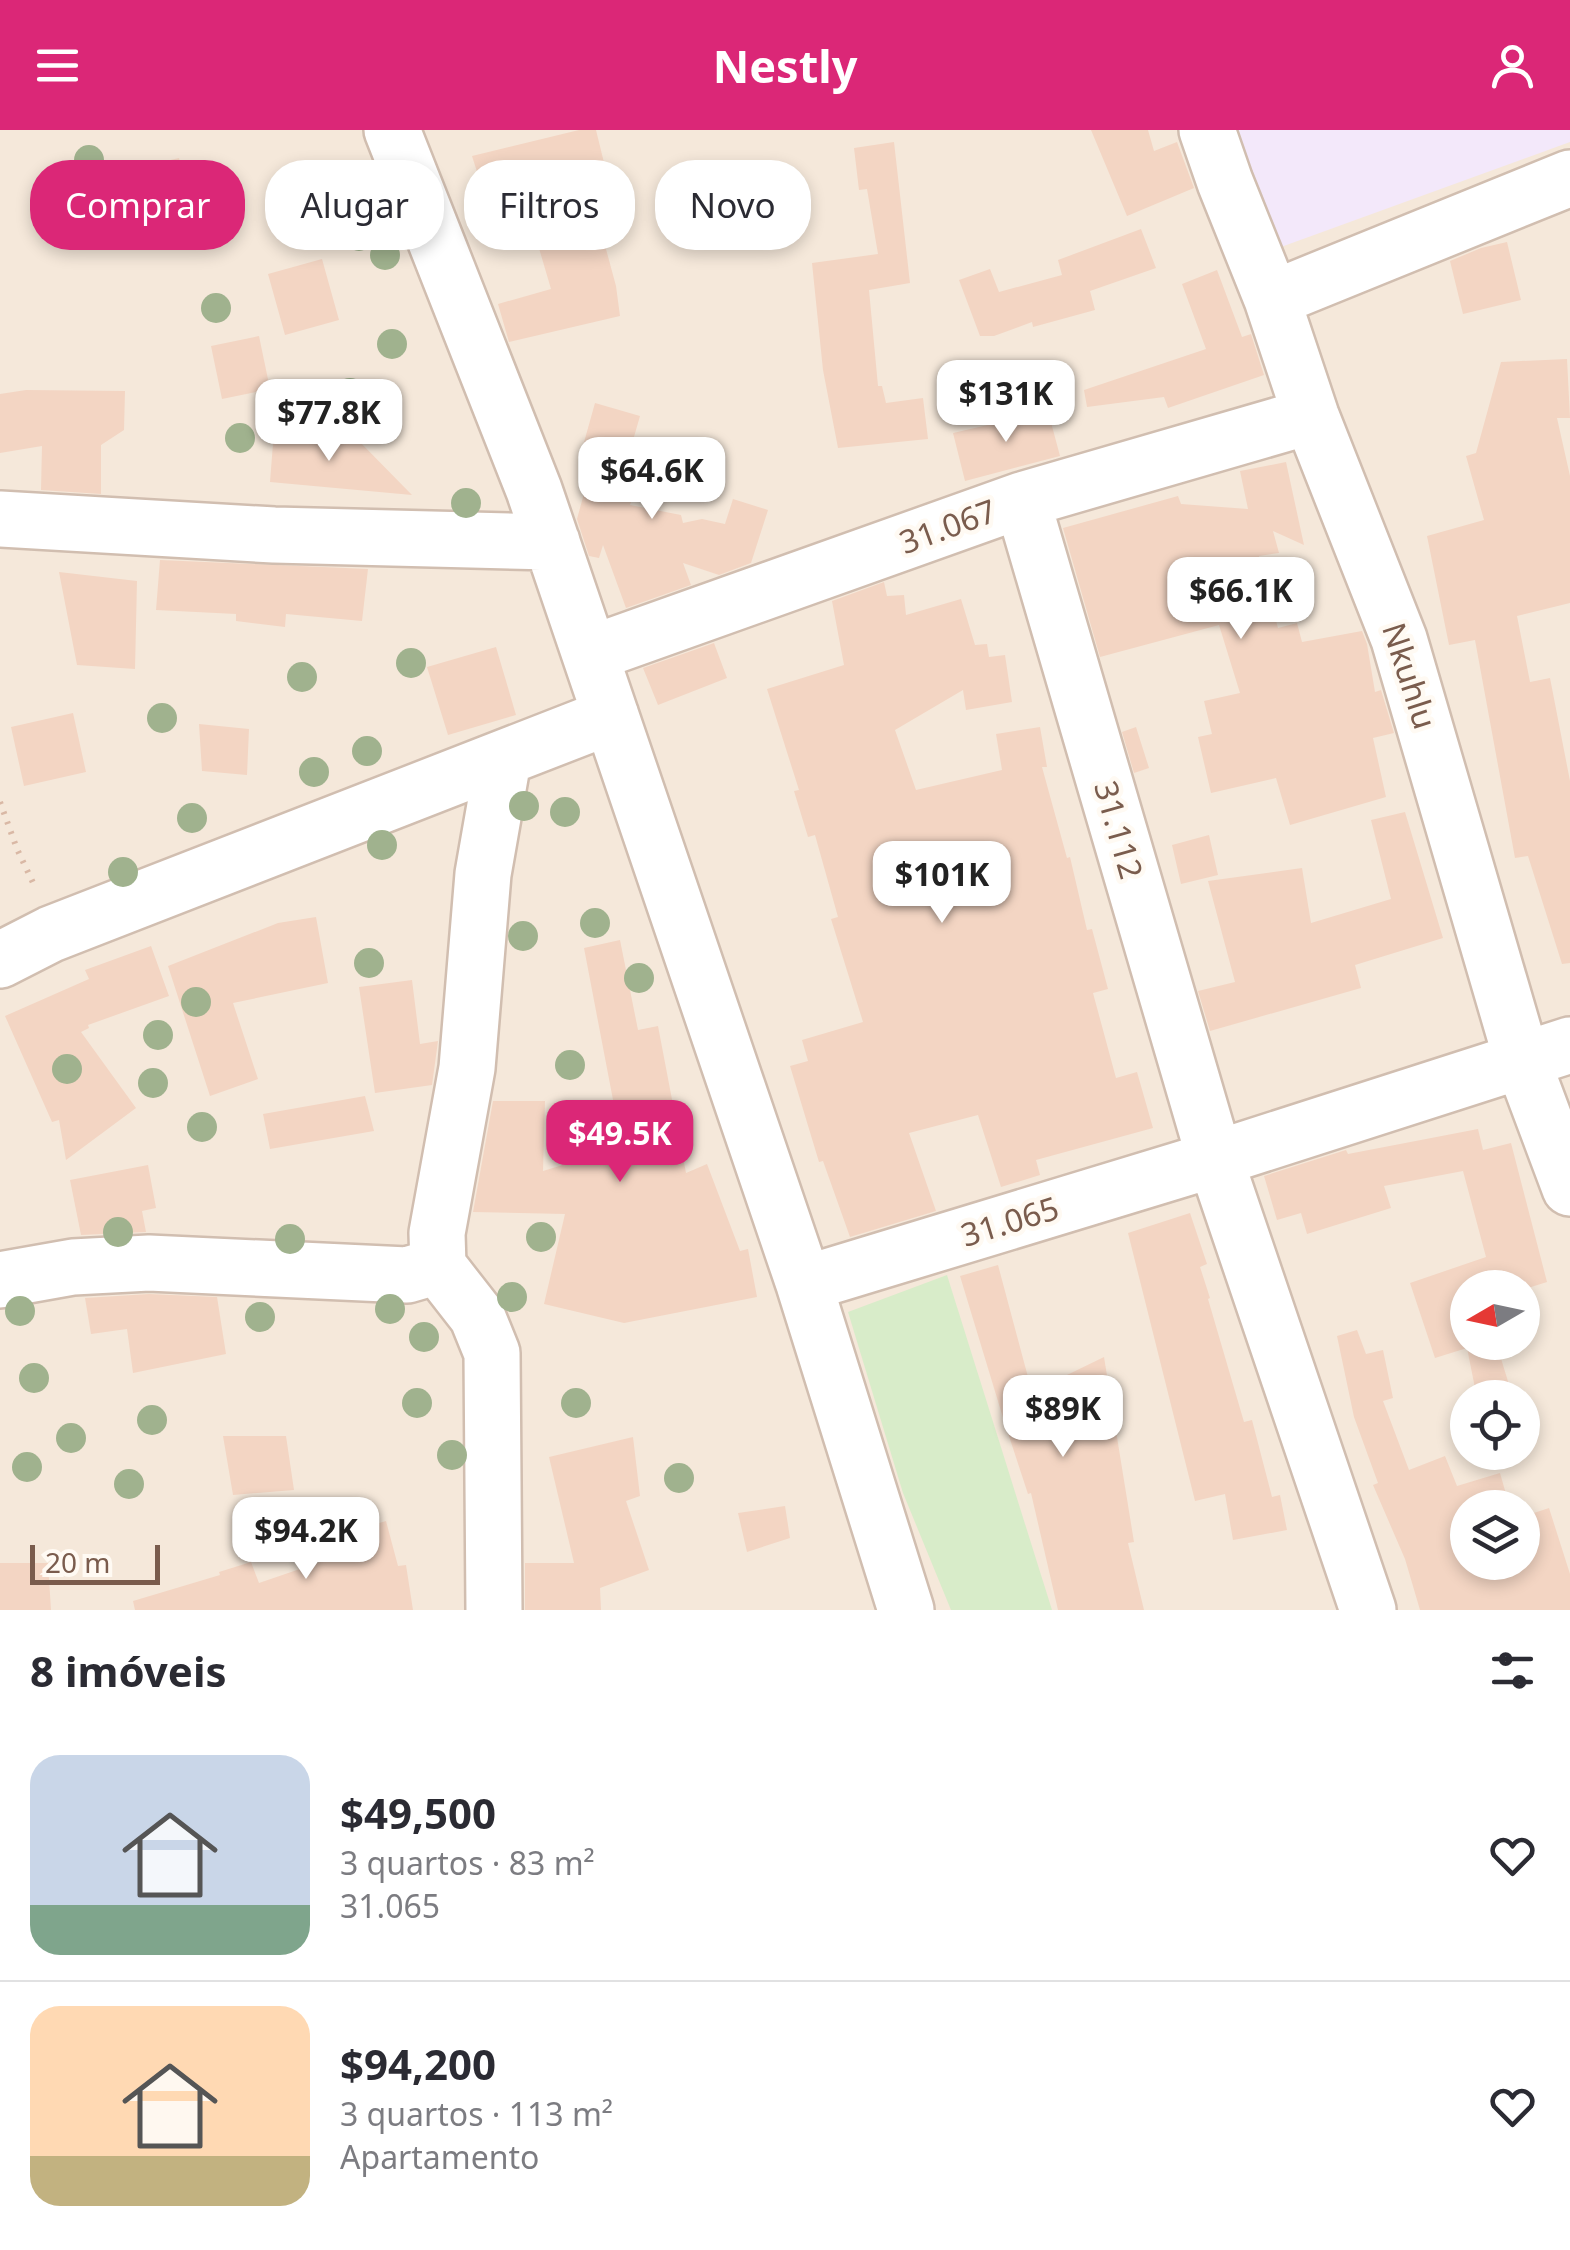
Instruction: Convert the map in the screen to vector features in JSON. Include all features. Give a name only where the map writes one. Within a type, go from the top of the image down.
[{"type":"street","points":[[392,130],[534,490],[804,1284],[906,1610]]},
{"type":"street","name":"Nkuhlu","points":[[1207,130],[1272,299],[1311,416],[1400,639],[1546,1053],[1570,1188]]},
{"type":"street","points":[[1272,299],[1570,178]]},
{"type":"street","name":"31.067","points":[[590,654],[1022,500],[1311,416]]},
{"type":"street","name":"31.112","points":[[1022,500],[1215,1159],[1368,1610]]},
{"type":"street","points":[[0,518],[274,535],[552,542]]},
{"type":"street","points":[[0,960],[51,934],[612,716]]},
{"type":"street","points":[[494,1610],[492,1352],[478,1316],[438,1266],[437,1233],[467,1068],[483,874],[504,760]]},
{"type":"street","name":"31.065","points":[[804,1284],[1546,1053]]},
{"type":"street","points":[[0,1280],[73,1268],[149,1262],[406,1276],[438,1266]]},
{"type":"path","points":[[0,802],[51,934]]},
{"type":"shaded area","points":[[0,130],[1570,130],[1570,1610],[0,1610]]},
{"type":"shaded area","points":[[1211,130],[1570,130],[1570,142],[1256,256]]},
{"type":"green space","points":[[947,1275],[1052,1610],[951,1610],[903,1493],[848,1312]]},
{"type":"building","points":[[579,130],[596,130],[603,160],[473,160],[472,156]]},
{"type":"building","points":[[1091,130],[1148,130],[1154,151],[1177,142],[1194,188],[1127,216]]},
{"type":"building","points":[[894,142],[910,283],[869,290],[878,386],[882,386],[886,403],[923,398],[928,439],[838,448],[823,370],[812,263],[878,254],[867,189],[859,190],[854,148]]},
{"type":"building","points":[[1141,229],[1156,268],[1090,291],[1095,310],[1033,327],[1032,322],[994,336],[980,336],[959,280],[990,269],[999,292],[1062,275],[1058,260]]},
{"type":"building","points":[[1507,242],[1521,300],[1463,314],[1450,261]]},
{"type":"building","points":[[540,250],[606,250],[620,316],[509,342],[498,304],[551,289]]},
{"type":"building","points":[[322,259],[339,320],[285,335],[268,274]]},
{"type":"building","points":[[1217,270],[1242,337],[1251,334],[1264,375],[1168,408],[1164,397],[1087,407],[1084,390],[1206,349],[1182,284]]},
{"type":"building","points":[[259,336],[270,389],[222,399],[211,346]]},
{"type":"building","points":[[1567,359],[1570,418],[1557,418],[1570,476],[1570,603],[1517,616],[1530,682],[1550,678],[1570,781],[1570,963],[1562,964],[1528,856],[1515,858],[1475,640],[1449,645],[1427,536],[1484,520],[1466,456],[1476,453],[1501,362]]},
{"type":"building","points":[[26,390],[125,391],[124,430],[101,445],[101,494],[41,490],[42,446],[0,453],[0,394]]},
{"type":"building","points":[[595,403],[640,416],[619,489],[634,493],[630,505],[681,515],[683,523],[702,519],[725,524],[733,499],[768,510],[751,563],[719,575],[683,563],[691,585],[626,608],[603,545],[599,558],[589,556],[577,519],[594,457],[581,453]]},
{"type":"building","points":[[1048,411],[1060,456],[965,481],[953,433]]},
{"type":"building","points":[[274,431],[357,439],[412,495],[270,482]]},
{"type":"building","points":[[1286,462],[1304,545],[1273,531],[1279,553],[1259,556],[1278,628],[1297,623],[1302,642],[1362,631],[1375,692],[1381,690],[1394,733],[1373,738],[1386,797],[1290,825],[1276,778],[1211,793],[1198,737],[1212,734],[1204,701],[1240,693],[1219,625],[1100,657],[1063,528],[1178,496],[1181,504],[1248,509],[1240,471]]},
{"type":"building","points":[[160,560],[368,569],[362,621],[286,614],[285,627],[236,621],[236,614],[156,610]]},
{"type":"building","points":[[59,572],[137,581],[135,669],[77,665]]},
{"type":"building","points":[[884,582],[887,596],[904,595],[906,615],[961,599],[975,645],[987,644],[989,657],[1005,655],[1012,702],[966,710],[963,690],[895,730],[916,790],[1002,770],[996,734],[1040,727],[1047,767],[1042,767],[1067,858],[1070,857],[1087,930],[1092,929],[1108,989],[1093,993],[1116,1078],[1137,1072],[1153,1128],[1036,1160],[1040,1175],[1001,1187],[978,1115],[909,1133],[936,1211],[850,1237],[823,1161],[819,1162],[790,1066],[808,1061],[802,1040],[863,1022],[831,919],[838,917],[815,835],[808,837],[794,791],[799,790],[767,689],[844,665],[832,601]]},
{"type":"building","points":[[714,643],[727,678],[658,705],[643,668]]},
{"type":"building","points":[[496,647],[516,715],[448,735],[427,667]]},
{"type":"building","points":[[73,713],[86,772],[24,786],[11,727]]},
{"type":"building","points":[[199,724],[249,729],[247,775],[202,771]]},
{"type":"building","points":[[1136,727],[1149,768],[1134,773],[1122,732]]},
{"type":"building","points":[[1405,812],[1443,938],[1355,965],[1361,988],[1210,1031],[1198,991],[1235,982],[1208,881],[1302,868],[1311,923],[1391,899],[1371,820]]},
{"type":"building","points":[[1209,835],[1218,875],[1181,884],[1172,845]]},
{"type":"building","points":[[316,917],[328,983],[233,1003],[258,1079],[210,1096],[168,966],[278,923]]},
{"type":"building","points":[[620,940],[638,1030],[658,1026],[686,1173],[707,1164],[740,1251],[748,1249],[757,1297],[624,1323],[544,1304],[565,1214],[473,1212],[493,1101],[545,1101],[543,1171],[622,1147],[584,948]]},
{"type":"building","points":[[151,946],[169,996],[88,1025],[81,1032],[136,1108],[66,1160],[59,1120],[52,1122],[5,1016],[89,979],[85,970]]},
{"type":"building","points":[[412,980],[420,1044],[438,1041],[432,1085],[375,1093],[359,987]]},
{"type":"building","points":[[365,1096],[374,1131],[270,1149],[263,1114]]},
{"type":"building","points":[[1478,1129],[1483,1150],[1511,1143],[1547,1282],[1540,1284],[1540,1270],[1450,1270],[1450,1353],[1435,1358],[1410,1283],[1486,1257],[1463,1171],[1384,1186],[1391,1208],[1307,1234],[1301,1213],[1277,1220],[1264,1176],[1346,1150],[1348,1154]]},
{"type":"building","points":[[148,1165],[156,1208],[142,1211],[146,1232],[81,1235],[70,1180]]},
{"type":"building","points":[[1190,1213],[1207,1264],[1200,1267],[1208,1299],[1244,1422],[1252,1420],[1272,1497],[1280,1495],[1287,1530],[1233,1540],[1225,1494],[1195,1501],[1128,1233]]},
{"type":"building","points":[[998,1265],[1032,1392],[1104,1357],[1134,1542],[1128,1543],[1144,1610],[1058,1610],[1031,1493],[1028,1494],[1004,1421],[960,1276]]},
{"type":"building","points":[[149,1294],[217,1297],[226,1354],[133,1373],[127,1329],[91,1334],[85,1298]]},
{"type":"building","points":[[1357,1330],[1366,1354],[1383,1350],[1393,1398],[1383,1401],[1409,1470],[1445,1456],[1457,1486],[1500,1473],[1505,1490],[1450,1490],[1450,1580],[1540,1580],[1540,1511],[1549,1508],[1570,1574],[1570,1610],[1420,1610],[1405,1559],[1373,1485],[1378,1483],[1354,1417],[1337,1336]]},
{"type":"building","points":[[1469,1360],[1501,1360],[1508,1380],[1473,1380]]},
{"type":"building","points":[[223,1436],[286,1436],[294,1490],[233,1495]]},
{"type":"building","points":[[633,1437],[640,1496],[626,1501],[649,1570],[600,1588],[601,1610],[525,1610],[525,1563],[574,1563],[549,1457]]},
{"type":"building","points":[[785,1506],[790,1538],[747,1552],[738,1513]]},
{"type":"building","points":[[386,1521],[398,1566],[406,1565],[413,1610],[135,1610],[133,1601],[251,1562],[259,1583],[335,1557],[328,1538]]},
{"type":"building","points":[[0,1563],[48,1563],[51,1610],[0,1610]]}]
